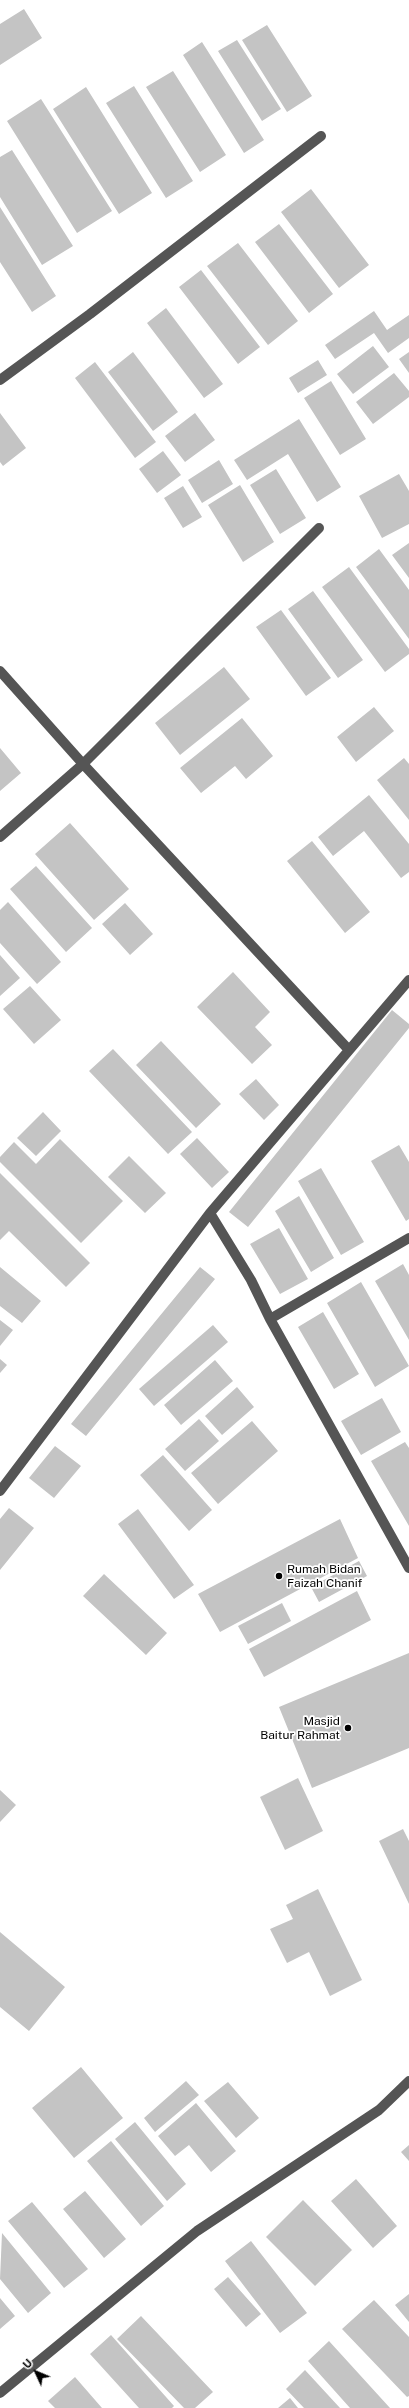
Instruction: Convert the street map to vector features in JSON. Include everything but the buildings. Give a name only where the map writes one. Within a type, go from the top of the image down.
[{"type":"street","points":[[0,380],[96,309],[321,136]]},
{"type":"street","points":[[0,837],[83,764],[319,528]]},
{"type":"street","points":[[0,671],[83,764],[349,1050]]},
{"type":"street","points":[[0,1491],[210,1213],[409,980]]},
{"type":"street","points":[[210,1213],[251,1280],[270,1319],[409,1568]]},
{"type":"street","points":[[270,1319],[409,1238]]},
{"type":"street","points":[[0,2393],[197,2232],[378,2110],[409,2081]]},
{"type":"place","name":"Rumah Bidan Faizah Chanif","points":[[279,1576]]},
{"type":"place","name":"Masjid Baitur Rahmat","points":[[348,1728]]}]
